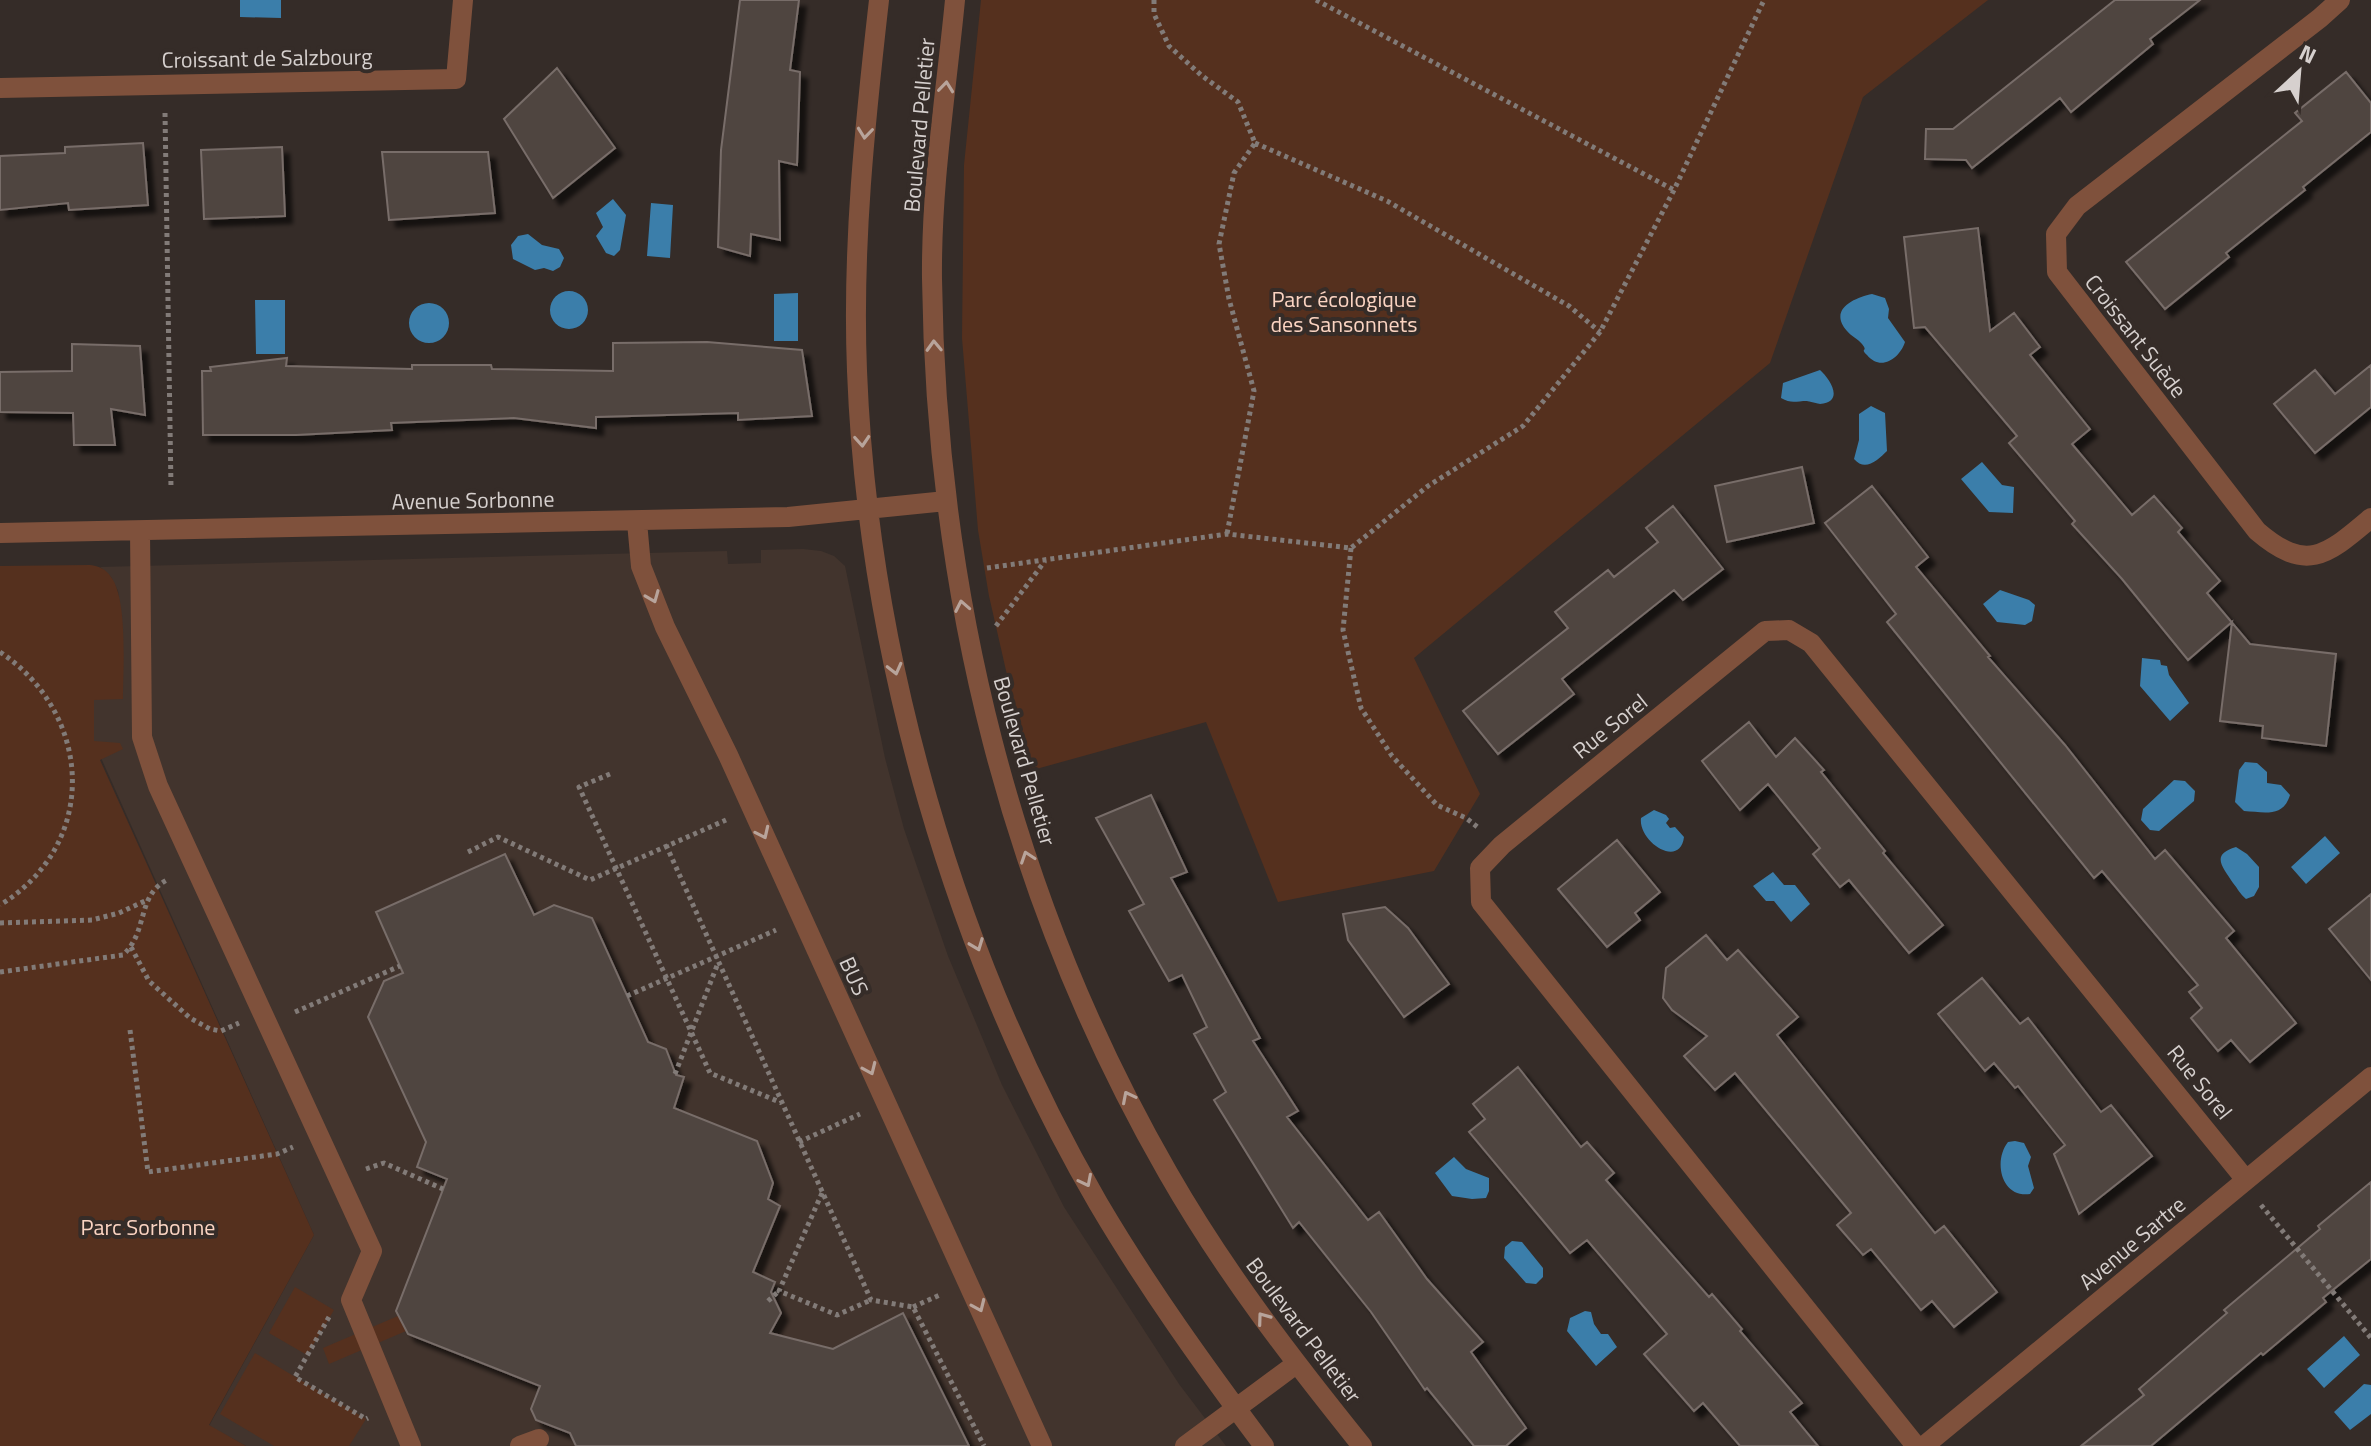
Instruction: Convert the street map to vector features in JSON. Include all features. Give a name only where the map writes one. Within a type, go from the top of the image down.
[{"type":"street","name":"Croissant de Salzbourg","points":[[0,88],[456,79],[463,0]]},
{"type":"street","points":[[879,0],[856,255],[857,371],[867,510],[891,650],[916,753],[943,847],[984,962],[1017,1042],[1097,1201],[1176,1327],[1264,1446]]},
{"type":"street","name":"Boulevard Pelletier","points":[[955,0],[937,174],[932,277],[938,424],[946,501],[953,559],[983,712],[1017,828],[1067,966],[1105,1053],[1168,1172],[1236,1281],[1296,1364],[1362,1446]]},
{"type":"street","name":"Croissant Suède","points":[[2340,0],[2077,206],[2056,234],[2057,272],[2257,531],[2273,545],[2289,554],[2311,557],[2331,550],[2371,518]]},
{"type":"street","name":"Avenue Sorbonne","points":[[0,533],[788,517],[946,501]]},
{"type":"street","name":"BUS","points":[[637,522],[638,548],[646,582],[1042,1446]]},
{"type":"street","points":[[140,531],[142,737],[145,752],[372,1251],[351,1300],[411,1446]]},
{"type":"street","name":"Rue Sorel","points":[[1916,1446],[1481,902],[1480,868],[1502,845],[1765,631],[1789,630],[1811,643],[2246,1180]]},
{"type":"street","name":"Avenue Sartre","points":[[1924,1446],[2371,1077]]},
{"type":"street","points":[[1185,1446],[1296,1364]]},
{"type":"path","points":[[1154,0],[1154,14],[1169,46],[1238,102],[1255,143],[1387,201],[1569,306],[1600,332]]},
{"type":"path","points":[[1316,0],[1674,190]]},
{"type":"path","points":[[979,570],[1227,534],[1351,548],[1428,486],[1523,426],[1600,332],[1674,190],[1764,0]]},
{"type":"path","points":[[165,112],[171,488]]},
{"type":"path","points":[[1227,534],[1254,391],[1229,299],[1219,244],[1234,173],[1255,143]]},
{"type":"path","points":[[1351,548],[1343,630],[1361,708],[1392,756],[1437,805],[1466,818],[1502,845]]},
{"type":"path","points":[[990,633],[1046,560]]},
{"type":"path","points":[[0,652],[34,679],[50,701],[71,757],[74,782],[70,812],[52,855],[35,876],[0,905]]},
{"type":"path","points":[[610,774],[579,787],[710,1073],[782,1103]]},
{"type":"path","points":[[468,852],[498,837],[590,880],[752,809]]},
{"type":"path","points":[[666,845],[871,1300]]},
{"type":"path","points":[[0,972],[123,955],[131,947],[156,885]]},
{"type":"path","points":[[0,923],[92,920],[119,913],[148,900]]},
{"type":"path","points":[[627,996],[717,959],[802,918]]},
{"type":"path","points":[[131,947],[149,981],[165,998],[190,1018],[210,1029],[221,1031]]},
{"type":"path","points":[[675,1074],[717,959]]},
{"type":"path","points":[[298,1012],[400,966]]},
{"type":"path","points":[[130,1030],[148,1172],[277,1154]]},
{"type":"path","points":[[799,1142],[885,1102]]},
{"type":"path","points":[[364,1170],[384,1163],[443,1189]]},
{"type":"path","points":[[2246,1180],[2265,1212],[2371,1338]]},
{"type":"path","points":[[768,1301],[779,1291],[822,1193]]},
{"type":"path","points":[[779,1291],[837,1315],[871,1300],[913,1307],[984,1446]]},
{"type":"path","points":[[351,1300],[334,1310],[295,1377],[366,1419],[396,1410]]},
{"type":"shaded area","points":[[803,549],[834,556],[845,566],[885,758],[904,829],[948,956],[1002,1085],[1064,1207],[1179,1384],[1226,1446],[246,1446],[209,1426],[314,1235],[94,742],[94,699],[123,699],[123,632],[118,591],[111,577],[100,567],[727,551],[728,564],[761,563],[761,550]]},
{"type":"green space","name":"Parc écologique des Sansonnets","points":[[981,0],[1988,0],[1863,97],[1770,363],[1414,658],[1480,794],[1434,871],[1278,902],[1206,722],[1029,771],[989,596],[978,530],[962,338],[964,165]]},
{"type":"green space","name":"Parc Sorbonne","points":[[90,565],[107,572],[116,587],[123,635],[123,699],[94,700],[94,741],[120,743],[123,749],[100,760],[314,1235],[209,1425],[246,1446],[0,1446],[0,566]]},
{"type":"green space","points":[[295,1287],[334,1310],[307,1355],[269,1333]]},
{"type":"green space","points":[[398,1316],[406,1331],[329,1364],[323,1348]]},
{"type":"green space","points":[[255,1353],[366,1419],[349,1446],[274,1446],[220,1414]]},
{"type":"water","points":[[240,0],[281,0],[281,18],[240,17]]},
{"type":"water","points":[[613,199],[626,215],[620,250],[614,256],[606,253],[596,236],[603,227],[596,213]]},
{"type":"water","points":[[651,203],[673,205],[670,258],[647,256]]},
{"type":"water","points":[[528,234],[542,245],[559,249],[564,258],[560,267],[553,271],[544,268],[535,270],[513,259],[511,245],[518,236]]},
{"type":"water","points":[[569,291],[583,296],[588,310],[583,324],[569,329],[555,324],[550,310],[555,296]]},
{"type":"water","points":[[798,293],[798,341],[774,341],[774,294]]},
{"type":"water","points":[[1872,294],[1885,298],[1888,318],[1905,342],[1894,358],[1884,363],[1867,355],[1862,344],[1847,331],[1840,316],[1851,302]]},
{"type":"water","points":[[255,300],[285,300],[285,354],[256,354]]},
{"type":"water","points":[[429,303],[443,309],[449,323],[443,337],[429,343],[415,337],[409,323],[415,309]]},
{"type":"water","points":[[1820,370],[1833,390],[1834,395],[1828,402],[1791,402],[1781,398],[1783,383]]},
{"type":"water","points":[[1871,406],[1885,413],[1887,451],[1867,465],[1854,459],[1859,440],[1859,414]]},
{"type":"water","points":[[1982,462],[2002,485],[2014,487],[2013,513],[1989,512],[1961,479]]},
{"type":"water","points":[[2000,590],[2035,605],[2032,621],[2025,625],[1997,622],[1983,604]]},
{"type":"water","points":[[2142,658],[2160,660],[2161,665],[2167,666],[2169,675],[2189,703],[2170,721],[2140,686]]},
{"type":"water","points":[[2245,762],[2257,763],[2267,772],[2267,783],[2281,785],[2290,795],[2283,807],[2272,812],[2244,811],[2235,802],[2239,770]]},
{"type":"water","points":[[2174,780],[2185,781],[2195,791],[2194,801],[2159,831],[2150,830],[2141,820],[2143,809]]},
{"type":"water","points":[[1654,810],[1666,815],[1670,828],[1675,827],[1684,837],[1675,851],[1660,848],[1646,836],[1641,818]]},
{"type":"water","points":[[2325,836],[2340,853],[2306,884],[2291,867]]},
{"type":"water","points":[[2236,847],[2259,867],[2259,887],[2254,896],[2246,899],[2221,862],[2223,854]]},
{"type":"water","points":[[1773,872],[1784,885],[1795,885],[1810,904],[1791,922],[1774,901],[1766,901],[1753,886]]},
{"type":"water","points":[[2008,1142],[2024,1143],[2031,1157],[2028,1166],[2034,1188],[2030,1194],[2012,1190],[2002,1177],[2003,1150]]},
{"type":"water","points":[[1454,1157],[1466,1169],[1489,1178],[1486,1198],[1452,1196],[1435,1173]]},
{"type":"water","points":[[1512,1241],[1522,1242],[1543,1268],[1543,1277],[1536,1284],[1526,1283],[1504,1258],[1505,1247]]},
{"type":"water","points":[[1585,1311],[1591,1312],[1601,1334],[1608,1334],[1617,1347],[1596,1366],[1567,1331],[1570,1318]]},
{"type":"water","points":[[2344,1336],[2360,1355],[2324,1388],[2307,1369]]},
{"type":"water","points":[[2364,1384],[2371,1385],[2371,1414],[2350,1430],[2334,1412]]},
{"type":"building","points":[[740,0],[799,0],[790,70],[800,72],[797,165],[779,161],[780,240],[751,234],[750,256],[718,247],[721,150]]},
{"type":"building","points":[[2115,0],[2200,0],[2150,39],[2153,44],[2071,112],[2060,98],[1972,168],[1966,160],[1925,159],[1926,129],[1953,129]]},
{"type":"building","points":[[557,68],[615,148],[553,198],[504,119]]},
{"type":"building","points":[[2346,72],[2371,103],[2371,132],[2226,253],[2229,257],[2165,309],[2126,262],[2302,121],[2295,113]]},
{"type":"building","points":[[143,143],[148,205],[69,210],[68,203],[0,210],[0,156],[65,153],[65,147]]},
{"type":"building","points":[[282,147],[285,216],[204,219],[201,150]]},
{"type":"building","points":[[382,152],[488,152],[495,213],[389,220]]},
{"type":"building","points":[[1978,228],[1990,331],[2014,313],[2040,347],[2030,355],[2090,429],[2072,444],[2132,515],[2154,496],[2182,528],[2178,532],[2220,581],[2207,593],[2232,622],[2188,660],[2072,524],[2075,521],[2009,443],[2017,436],[1925,327],[1914,328],[1904,237]]},
{"type":"building","points":[[707,342],[802,350],[812,416],[738,420],[738,413],[596,417],[596,428],[514,418],[391,423],[392,430],[296,435],[203,435],[202,371],[211,371],[210,367],[287,358],[286,366],[412,369],[412,365],[491,365],[492,369],[613,371],[613,343]]},
{"type":"building","points":[[72,344],[140,346],[145,415],[111,409],[115,445],[74,445],[73,413],[0,412],[0,372],[72,371]]},
{"type":"building","points":[[2371,365],[2371,407],[2315,453],[2274,404],[2315,370],[2335,394]]},
{"type":"building","points":[[1802,467],[1814,523],[1727,542],[1715,486]]},
{"type":"building","points":[[1872,486],[1928,557],[1916,567],[1988,657],[2065,745],[2155,859],[2165,850],[2234,931],[2226,938],[2296,1023],[2250,1062],[2231,1040],[2218,1051],[2191,1018],[2202,1008],[2189,992],[2198,985],[2102,871],[2094,878],[1887,622],[1896,614],[1825,523]]},
{"type":"building","points":[[1673,506],[1723,569],[1683,600],[1674,590],[1562,679],[1574,694],[1498,754],[1463,711],[1568,628],[1555,612],[1608,570],[1614,577],[1658,542],[1646,528]]},
{"type":"building","points":[[2232,623],[2250,644],[2336,654],[2326,746],[2262,738],[2263,726],[2220,721]]},
{"type":"building","points":[[1749,722],[1776,757],[1795,738],[1824,770],[1821,772],[1885,851],[1883,853],[1943,925],[1909,953],[1849,880],[1840,887],[1813,854],[1820,848],[1768,784],[1740,810],[1702,761]]},
{"type":"building","points":[[1151,795],[1187,872],[1171,878],[1260,1038],[1253,1041],[1298,1111],[1287,1117],[1368,1220],[1379,1212],[1427,1279],[1483,1342],[1471,1352],[1526,1428],[1506,1446],[1474,1446],[1427,1388],[1425,1390],[1371,1312],[1299,1222],[1293,1228],[1214,1100],[1226,1092],[1194,1034],[1207,1027],[1182,975],[1169,981],[1129,911],[1144,904],[1096,818]]},
{"type":"building","points":[[1617,840],[1660,892],[1635,913],[1640,920],[1607,947],[1558,889]]},
{"type":"building","points":[[505,854],[534,915],[554,905],[592,918],[648,1042],[666,1049],[676,1075],[684,1077],[674,1108],[757,1141],[773,1183],[768,1199],[780,1206],[753,1272],[775,1282],[771,1292],[781,1313],[770,1333],[833,1349],[903,1313],[969,1446],[576,1446],[570,1433],[536,1420],[531,1409],[540,1386],[408,1334],[396,1311],[447,1179],[417,1167],[426,1142],[368,1017],[384,981],[403,973],[376,912]]},
{"type":"building","points":[[2371,894],[2371,980],[2329,929]]},
{"type":"building","points":[[1385,907],[1408,928],[1449,984],[1404,1017],[1348,940],[1343,914]]},
{"type":"building","points":[[1706,935],[1727,960],[1738,950],[1798,1017],[1777,1035],[1935,1233],[1944,1226],[1997,1292],[1954,1327],[1932,1301],[1921,1310],[1871,1249],[1863,1255],[1837,1225],[1851,1213],[1735,1073],[1715,1090],[1684,1056],[1707,1036],[1672,1010],[1663,998],[1666,968]]},
{"type":"building","points":[[1982,978],[2020,1024],[2028,1018],[2101,1112],[2111,1105],[2152,1156],[2079,1214],[2054,1154],[2065,1145],[2018,1086],[2015,1088],[1994,1063],[1985,1071],[1938,1014]]},
{"type":"building","points":[[1518,1067],[1581,1147],[1587,1142],[1614,1173],[1606,1180],[1709,1297],[1712,1294],[1802,1403],[1790,1412],[1818,1446],[1740,1446],[1703,1403],[1694,1411],[1644,1354],[1667,1334],[1587,1240],[1570,1253],[1469,1132],[1485,1119],[1473,1104]]},
{"type":"building","points":[[2371,1182],[2371,1259],[2323,1298],[2326,1302],[2151,1446],[2081,1446],[2144,1395],[2139,1389],[2227,1313],[2224,1310],[2320,1229],[2318,1226]]}]
